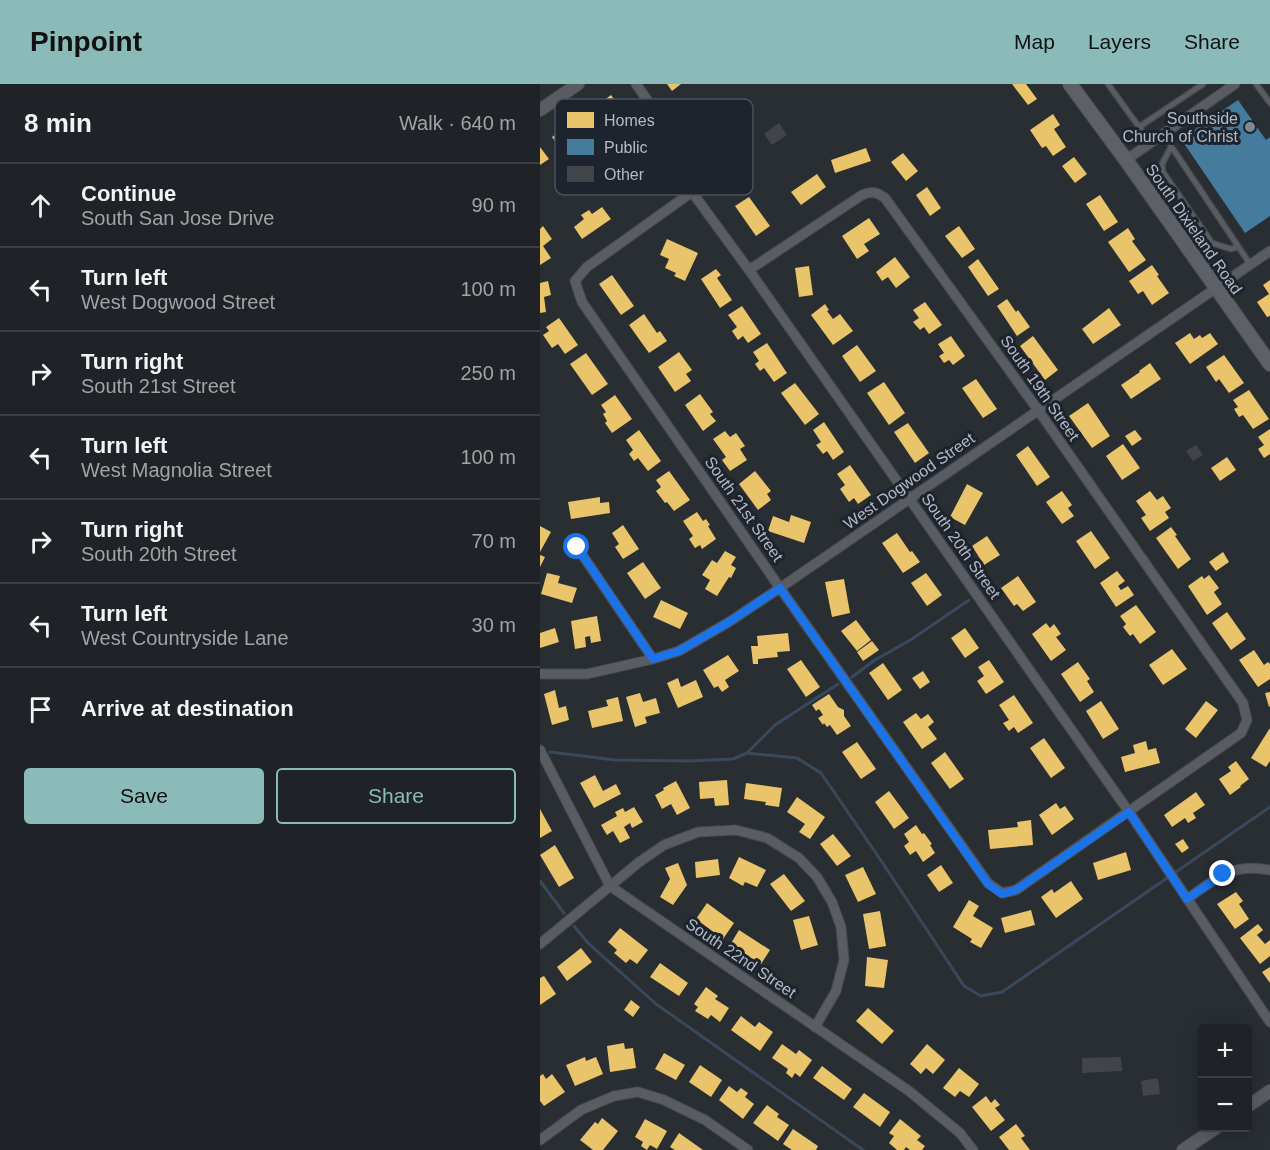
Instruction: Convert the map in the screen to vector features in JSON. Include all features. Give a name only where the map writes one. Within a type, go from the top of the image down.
[{"type":"main road","name":"South Dixieland Road","points":[[1070,84],[1270,364]]},
{"type":"street","points":[[556,99],[578,84]]},
{"type":"street","name":"South 20th Street","points":[[636,84],[647,99]]},
{"type":"street","points":[[1126,160],[1235,84]]},
{"type":"street","points":[[540,110],[555,100]]},
{"type":"street","name":"South 19th Street","points":[[749,270],[862,195],[869,192],[877,193],[885,198],[1038,410],[1243,703],[1247,720],[1241,733],[1129,812]]},
{"type":"street","name":"South 21st Street","points":[[688,195],[587,267],[575,281],[582,302],[988,884],[1002,894],[1016,890],[1129,812]]},
{"type":"street","name":"South 20th Street","points":[[694,195],[1129,812],[1270,1022]]},
{"type":"street","name":"West Dogwood Street","points":[[540,674],[587,674],[679,651],[729,622],[780,588],[1270,251]]},
{"type":"street","points":[[577,547],[653,659]]},
{"type":"street","name":"South 22nd Street","points":[[540,750],[610,886],[909,1091],[960,1133],[973,1150]]},
{"type":"street","points":[[540,944],[664,844],[698,832],[736,830],[767,838],[799,858],[817,877],[832,902],[841,927],[844,960],[836,991],[815,1027]]},
{"type":"street","points":[[1187,899],[1223,874],[1242,868],[1256,867],[1270,870]]},
{"type":"street","points":[[1252,1103],[1270,1091]]},
{"type":"street","points":[[540,1140],[581,1110],[614,1096],[638,1092],[664,1100],[705,1120],[748,1150]]},
{"type":"street","points":[[1183,1150],[1210,1132]]},
{"type":"lane","points":[[1108,84],[1150,143]]},
{"type":"lane","points":[[1139,127],[1203,84]]},
{"type":"lane","points":[[1257,84],[1270,103]]},
{"type":"lane","points":[[1162,134],[1250,265]]},
{"type":"lane","points":[[1171,147],[1162,164],[1164,172],[1212,243],[1231,249],[1238,247]]},
{"type":"building: Homes","points":[[667,84],[681,84],[672,91]]},
{"type":"building: Homes","points":[[1012,84],[1026,84],[1037,99],[1028,105]]},
{"type":"building: Homes","points":[[1053,114],[1060,125],[1054,129],[1066,147],[1053,156],[1046,146],[1042,148],[1030,130]]},
{"type":"building: Homes","points":[[540,147],[549,159],[540,165]]},
{"type":"building: Homes","points":[[866,148],[871,161],[835,173],[831,160]]},
{"type":"building: Homes","points":[[903,153],[918,171],[906,181],[891,162]]},
{"type":"building: Homes","points":[[1074,157],[1087,174],[1075,183],[1062,166]]},
{"type":"building: Homes","points":[[817,174],[826,187],[801,205],[791,192]]},
{"type":"building: Homes","points":[[927,187],[941,208],[930,216],[916,195]]},
{"type":"building: Homes","points":[[1100,195],[1118,222],[1104,231],[1086,204]]},
{"type":"building: Homes","points":[[749,197],[770,226],[756,236],[735,206]]},
{"type":"building: Homes","points":[[602,207],[611,219],[582,239],[574,227],[584,219],[581,215],[589,210],[592,214]]},
{"type":"building: Homes","points":[[869,218],[880,234],[864,244],[869,251],[857,259],[842,236]]},
{"type":"building: Homes","points":[[543,226],[552,239],[543,246],[551,258],[540,265],[540,229]]},
{"type":"building: Homes","points":[[959,226],[975,249],[962,258],[945,236]]},
{"type":"building: Homes","points":[[1128,228],[1135,239],[1132,241],[1146,260],[1129,272],[1108,242]]},
{"type":"building: Homes","points":[[667,239],[698,253],[685,281],[674,276],[676,273],[665,268],[669,259],[660,255]]},
{"type":"building: Homes","points":[[895,257],[910,277],[896,288],[888,277],[882,281],[876,272]]},
{"type":"building: Homes","points":[[978,259],[999,289],[988,296],[968,267]]},
{"type":"building: Homes","points":[[1152,265],[1169,293],[1152,305],[1143,291],[1138,294],[1129,281]]},
{"type":"building: Homes","points":[[809,266],[813,295],[799,297],[795,268]]},
{"type":"building: Homes","points":[[716,269],[721,275],[717,278],[732,300],[720,308],[701,279]]},
{"type":"building: Homes","points":[[612,275],[634,306],[621,315],[599,284]]},
{"type":"building: Homes","points":[[1270,280],[1270,316],[1267,317],[1257,302],[1269,294],[1263,285]]},
{"type":"building: Homes","points":[[548,281],[551,295],[544,297],[546,312],[540,313],[540,283]]},
{"type":"building: Homes","points":[[1007,299],[1030,327],[1017,336],[997,306]]},
{"type":"building: Homes","points":[[925,302],[942,325],[929,334],[924,327],[920,330],[913,322],[919,318],[913,310]]},
{"type":"building: Homes","points":[[825,304],[833,319],[840,314],[853,331],[833,345],[811,315]]},
{"type":"building: Homes","points":[[742,306],[761,334],[748,343],[743,336],[738,340],[732,331],[737,327],[728,315]]},
{"type":"building: Homes","points":[[1109,308],[1121,325],[1093,344],[1082,329]]},
{"type":"building: Homes","points":[[644,314],[657,333],[660,331],[667,341],[649,353],[629,325]]},
{"type":"building: Homes","points":[[559,318],[578,345],[565,354],[558,344],[552,348],[543,335],[549,331],[546,327]]},
{"type":"building: Homes","points":[[1190,333],[1194,339],[1200,335],[1202,338],[1210,333],[1218,344],[1190,364],[1175,343]]},
{"type":"building: Homes","points":[[951,336],[965,356],[953,365],[949,360],[944,363],[939,356],[944,353],[938,344]]},
{"type":"building: Homes","points":[[1033,336],[1058,370],[1045,380],[1020,346]]},
{"type":"building: Homes","points":[[767,343],[787,373],[774,382],[764,368],[760,371],[755,364],[759,361],[753,352]]},
{"type":"building: Homes","points":[[857,345],[876,371],[860,382],[842,356]]},
{"type":"building: Homes","points":[[679,352],[692,370],[686,374],[691,381],[675,392],[658,367]]},
{"type":"building: Homes","points":[[586,353],[608,384],[592,395],[570,364]]},
{"type":"building: Homes","points":[[1224,355],[1244,383],[1229,393],[1219,379],[1216,382],[1206,367]]},
{"type":"building: Homes","points":[[1150,363],[1161,379],[1131,399],[1121,385]]},
{"type":"building: Homes","points":[[976,379],[997,409],[983,418],[962,388]]},
{"type":"building: Homes","points":[[884,382],[905,413],[889,425],[867,393]]},
{"type":"building: Homes","points":[[795,383],[819,414],[805,425],[781,393]]},
{"type":"building: Homes","points":[[1249,390],[1269,419],[1253,429],[1243,415],[1239,417],[1234,409],[1238,407],[1233,400]]},
{"type":"building: Homes","points":[[700,394],[713,412],[710,414],[716,421],[703,431],[685,405]]},
{"type":"building: Homes","points":[[615,395],[632,419],[612,433],[605,423],[607,421],[603,414],[606,412],[601,405]]},
{"type":"building: Homes","points":[[1088,403],[1110,436],[1092,448],[1069,416]]},
{"type":"building: Homes","points":[[824,422],[844,452],[833,460],[827,451],[823,454],[816,445],[821,442],[813,430]]},
{"type":"building: Homes","points":[[908,423],[929,453],[915,463],[894,432]]},
{"type":"building: Homes","points":[[1270,429],[1270,454],[1264,458],[1258,449],[1264,445],[1258,437]]},
{"type":"building: Homes","points":[[639,430],[661,461],[648,471],[638,458],[634,461],[629,454],[633,450],[626,440]]},
{"type":"building: Homes","points":[[1135,430],[1142,439],[1132,446],[1125,436]]},
{"type":"building: Homes","points":[[725,431],[730,437],[736,433],[745,446],[740,449],[747,460],[730,471],[722,460],[726,457],[713,439]]},
{"type":"building: Homes","points":[[1123,444],[1140,468],[1122,480],[1106,456]]},
{"type":"building: Homes","points":[[1028,446],[1050,477],[1037,486],[1016,455]]},
{"type":"building: Homes","points":[[1227,457],[1236,470],[1220,481],[1211,468]]},
{"type":"building: Homes","points":[[850,465],[871,495],[858,504],[854,498],[849,502],[840,489],[845,485],[837,474]]},
{"type":"building: Homes","points":[[669,471],[690,500],[674,511],[656,491],[661,487],[656,480]]},
{"type":"building: Homes","points":[[755,471],[771,491],[767,494],[771,500],[758,510],[739,484]]},
{"type":"building: Homes","points":[[967,484],[983,493],[965,525],[950,517]]},
{"type":"building: Homes","points":[[1062,491],[1072,505],[1068,508],[1074,516],[1062,524],[1046,502]]},
{"type":"building: Homes","points":[[1150,491],[1157,500],[1163,496],[1171,508],[1165,512],[1169,518],[1150,531],[1141,518],[1146,515],[1136,501]]},
{"type":"building: Homes","points":[[600,497],[600,503],[609,502],[610,513],[571,519],[568,502]]},
{"type":"building: Homes","points":[[697,512],[703,521],[706,519],[716,539],[702,549],[700,545],[695,548],[689,539],[693,536],[683,521]]},
{"type":"building: Homes","points":[[791,515],[811,522],[804,543],[768,531],[773,516],[789,522]]},
{"type":"building: Homes","points":[[623,525],[639,549],[623,559],[615,547],[619,544],[612,533]]},
{"type":"building: Homes","points":[[540,526],[551,532],[540,552]]},
{"type":"building: Homes","points":[[1171,527],[1191,559],[1178,569],[1156,538]]},
{"type":"building: Homes","points":[[1091,531],[1110,558],[1095,569],[1076,541]]},
{"type":"building: Homes","points":[[897,533],[920,562],[903,573],[882,543]]},
{"type":"building: Homes","points":[[987,536],[1000,555],[984,565],[972,546]]},
{"type":"building: Homes","points":[[725,551],[736,557],[731,565],[736,568],[717,596],[705,589],[710,580],[702,575],[712,560],[717,563]]},
{"type":"building: Homes","points":[[1223,552],[1229,562],[1216,571],[1209,562]]},
{"type":"building: Homes","points":[[540,555],[545,557],[540,567]]},
{"type":"building: Homes","points":[[643,562],[661,588],[645,599],[627,573]]},
{"type":"building: Homes","points":[[1117,571],[1125,581],[1118,586],[1121,590],[1128,586],[1134,595],[1116,607],[1100,583]]},
{"type":"building: Homes","points":[[547,573],[560,576],[558,583],[577,588],[572,603],[541,594]]},
{"type":"building: Homes","points":[[926,573],[942,595],[927,606],[911,583]]},
{"type":"building: Homes","points":[[1209,575],[1219,588],[1214,592],[1222,604],[1207,615],[1188,586],[1202,576],[1204,579]]},
{"type":"building: Homes","points":[[1018,576],[1036,602],[1023,611],[1017,604],[1014,606],[1001,588]]},
{"type":"building: Homes","points":[[844,579],[850,613],[832,617],[825,582]]},
{"type":"building: Homes","points":[[661,600],[688,613],[680,629],[653,617]]},
{"type":"building: Homes","points":[[1136,605],[1156,632],[1140,644],[1133,634],[1130,636],[1123,627],[1126,624],[1120,616]]},
{"type":"building: Homes","points":[[1227,612],[1246,639],[1231,650],[1212,623]]},
{"type":"building: Homes","points":[[597,616],[601,641],[591,643],[590,636],[585,637],[586,647],[575,649],[571,621]]},
{"type":"building: Homes","points":[[856,620],[871,640],[857,651],[841,631]]},
{"type":"building: Homes","points":[[1046,623],[1050,628],[1054,624],[1061,634],[1056,637],[1066,650],[1051,661],[1032,634]]},
{"type":"building: Homes","points":[[555,628],[559,642],[540,648],[540,633]]},
{"type":"building: Homes","points":[[965,628],[979,648],[965,658],[951,638]]},
{"type":"building: Homes","points":[[788,633],[790,651],[777,652],[778,657],[758,659],[758,664],[753,664],[751,646],[758,646],[757,636]]},
{"type":"building: Homes","points":[[872,641],[879,650],[863,661],[857,652]]},
{"type":"building: Homes","points":[[1172,649],[1187,669],[1163,685],[1149,665]]},
{"type":"building: Homes","points":[[1254,650],[1264,665],[1268,662],[1270,664],[1270,679],[1258,687],[1239,660]]},
{"type":"building: Homes","points":[[728,655],[739,671],[725,680],[729,687],[722,692],[718,686],[714,688],[703,670]]},
{"type":"building: Homes","points":[[801,660],[820,687],[806,697],[787,669]]},
{"type":"building: Homes","points":[[989,660],[1004,682],[986,694],[977,681],[984,676],[978,667]]},
{"type":"building: Homes","points":[[1078,662],[1090,679],[1087,681],[1094,692],[1080,702],[1061,674]]},
{"type":"building: Homes","points":[[883,663],[902,690],[888,700],[869,673]]},
{"type":"building: Homes","points":[[923,671],[930,682],[920,689],[912,678]]},
{"type":"building: Homes","points":[[678,678],[681,687],[696,680],[703,697],[678,708],[667,683]]},
{"type":"building: Homes","points":[[555,690],[559,708],[566,706],[569,720],[552,725],[544,694]]},
{"type":"building: Homes","points":[[1270,692],[1270,706],[1269,707],[1265,693]]},
{"type":"building: Homes","points":[[640,693],[643,702],[656,698],[660,713],[645,717],[647,723],[635,727],[626,697]]},
{"type":"building: Homes","points":[[829,694],[838,707],[844,710],[844,716],[851,726],[837,735],[830,725],[827,727],[824,723],[823,725],[818,718],[823,715],[812,705]]},
{"type":"building: Homes","points":[[1014,695],[1033,723],[1018,733],[1014,727],[1009,731],[1003,723],[1009,720],[999,705]]},
{"type":"building: Homes","points":[[618,697],[623,721],[592,728],[588,711],[608,706],[606,700]]},
{"type":"building: Homes","points":[[1101,701],[1119,729],[1103,739],[1086,711]]},
{"type":"building: Homes","points":[[1206,701],[1218,710],[1196,738],[1185,729]]},
{"type":"building: Homes","points":[[916,713],[921,719],[928,714],[934,722],[928,727],[937,739],[922,749],[903,722]]},
{"type":"building: Homes","points":[[1270,728],[1270,761],[1266,767],[1251,758]]},
{"type":"building: Homes","points":[[1044,738],[1065,768],[1051,778],[1030,748]]},
{"type":"building: Homes","points":[[1146,741],[1148,750],[1156,748],[1160,763],[1125,772],[1121,757],[1135,753],[1133,745]]},
{"type":"building: Homes","points":[[857,742],[876,769],[861,779],[842,752]]},
{"type":"building: Homes","points":[[945,752],[964,779],[950,789],[931,763]]},
{"type":"building: Homes","points":[[1236,761],[1249,779],[1230,795],[1219,779],[1231,771],[1228,767]]},
{"type":"building: Homes","points":[[595,775],[603,791],[616,784],[621,794],[594,808],[580,783]]},
{"type":"building: Homes","points":[[727,780],[729,805],[715,806],[714,798],[700,799],[699,782]]},
{"type":"building: Homes","points":[[676,781],[690,808],[677,815],[671,804],[662,809],[655,795]]},
{"type":"building: Homes","points":[[746,783],[782,788],[779,807],[765,805],[766,802],[744,799]]},
{"type":"building: Homes","points":[[889,791],[909,818],[894,829],[875,802]]},
{"type":"building: Homes","points":[[1196,792],[1205,805],[1193,813],[1196,818],[1188,823],[1185,818],[1172,827],[1164,815]]},
{"type":"building: Homes","points":[[797,797],[825,817],[810,839],[799,832],[805,824],[787,812]]},
{"type":"building: Homes","points":[[1056,803],[1060,809],[1065,806],[1074,819],[1052,835],[1039,815]]},
{"type":"building: Homes","points":[[634,807],[643,822],[632,828],[630,823],[624,827],[630,838],[620,843],[613,831],[607,835],[601,825],[617,816],[615,812],[623,808],[625,812]]},
{"type":"building: Homes","points":[[540,809],[552,831],[540,838]]},
{"type":"building: Homes","points":[[1031,820],[1033,845],[990,849],[988,830],[1018,827],[1017,822]]},
{"type":"building: Homes","points":[[916,825],[932,844],[930,845],[935,853],[923,862],[916,851],[910,855],[904,846],[909,842],[904,834]]},
{"type":"building: Homes","points":[[833,834],[851,856],[837,866],[820,844]]},
{"type":"building: Homes","points":[[1183,839],[1189,848],[1182,853],[1175,844]]},
{"type":"building: Homes","points":[[555,845],[574,878],[559,887],[540,855]]},
{"type":"building: Homes","points":[[1126,852],[1131,870],[1098,880],[1093,863]]},
{"type":"building: Homes","points":[[739,857],[766,870],[757,887],[745,882],[743,886],[729,878]]},
{"type":"building: Homes","points":[[718,859],[720,875],[696,878],[695,862]]},
{"type":"building: Homes","points":[[678,863],[687,885],[673,905],[660,897],[670,879],[665,868]]},
{"type":"building: Homes","points":[[941,865],[953,883],[939,892],[927,875]]},
{"type":"building: Homes","points":[[863,867],[876,894],[858,902],[845,875]]},
{"type":"building: Homes","points":[[784,874],[805,901],[791,911],[770,884]]},
{"type":"building: Homes","points":[[1071,881],[1083,899],[1056,918],[1041,897],[1052,889],[1054,893]]},
{"type":"building: Homes","points":[[1236,892],[1243,901],[1239,904],[1249,919],[1235,929],[1217,904]]},
{"type":"building: Homes","points":[[969,900],[979,906],[973,916],[993,928],[981,948],[970,942],[972,939],[953,927]]},
{"type":"building: Homes","points":[[707,903],[734,923],[723,939],[696,919]]},
{"type":"building: Homes","points":[[1031,910],[1035,925],[1005,933],[1001,918]]},
{"type":"building: Homes","points":[[880,911],[886,946],[869,949],[863,914]]},
{"type":"building: Homes","points":[[809,916],[818,945],[801,950],[793,920]]},
{"type":"building: Homes","points":[[1258,924],[1263,930],[1257,935],[1265,944],[1270,940],[1270,956],[1260,964],[1240,938]]},
{"type":"building: Homes","points":[[620,928],[648,950],[637,964],[630,959],[626,963],[614,953],[617,950],[608,942]]},
{"type":"building: Homes","points":[[739,930],[770,950],[761,964],[730,945]]},
{"type":"building: Homes","points":[[581,948],[592,962],[567,981],[557,967]]},
{"type":"building: Homes","points":[[867,957],[888,960],[884,988],[865,986]]},
{"type":"building: Homes","points":[[660,963],[688,983],[679,996],[650,977]]},
{"type":"building: Homes","points":[[1270,967],[1270,983],[1262,972]]},
{"type":"building: Homes","points":[[544,976],[556,994],[540,1005],[540,978]]},
{"type":"building: Homes","points":[[706,987],[718,996],[715,999],[729,1008],[720,1022],[711,1015],[708,1019],[695,1011],[698,1007],[694,1004]]},
{"type":"building: Homes","points":[[631,1000],[640,1007],[633,1017],[624,1010]]},
{"type":"building: Homes","points":[[868,1008],[894,1031],[882,1044],[856,1021]]},
{"type":"building: Homes","points":[[741,1016],[755,1027],[759,1022],[773,1032],[760,1051],[731,1030]]},
{"type":"building: Homes","points":[[624,1043],[625,1049],[633,1048],[636,1068],[610,1072],[607,1046]]},
{"type":"building: Homes","points":[[782,1044],[796,1054],[799,1050],[812,1060],[800,1077],[795,1073],[792,1078],[786,1073],[788,1069],[772,1058]]},
{"type":"building: Homes","points":[[927,1044],[945,1060],[933,1074],[926,1068],[921,1074],[910,1064]]},
{"type":"building: Homes","points":[[664,1053],[685,1065],[676,1080],[655,1069]]},
{"type":"building: Homes","points":[[585,1057],[586,1061],[596,1057],[603,1074],[575,1086],[566,1065]]},
{"type":"building: Homes","points":[[700,1065],[722,1080],[711,1097],[689,1082]]},
{"type":"building: Homes","points":[[822,1066],[852,1089],[844,1100],[813,1078]]},
{"type":"building: Homes","points":[[959,1068],[979,1084],[969,1097],[960,1091],[955,1097],[943,1088]]},
{"type":"building: Homes","points":[[543,1074],[546,1079],[552,1074],[565,1092],[544,1106],[540,1101],[540,1076]]},
{"type":"building: Homes","points":[[729,1086],[737,1092],[741,1088],[748,1093],[745,1097],[754,1104],[743,1119],[719,1100]]},
{"type":"building: Homes","points":[[864,1093],[890,1112],[880,1127],[853,1107]]},
{"type":"building: Homes","points":[[986,1096],[991,1103],[995,1099],[1000,1105],[995,1108],[1005,1120],[991,1131],[972,1107]]},
{"type":"building: Homes","points":[[767,1105],[779,1114],[777,1117],[789,1125],[778,1141],[753,1123]]},
{"type":"building: Homes","points":[[602,1118],[618,1131],[603,1150],[593,1150],[580,1140],[595,1122],[598,1124]]},
{"type":"building: Homes","points":[[645,1119],[667,1131],[657,1149],[650,1145],[647,1150],[641,1146],[643,1142],[635,1137]]},
{"type":"building: Homes","points":[[900,1119],[921,1136],[917,1140],[925,1146],[922,1150],[910,1150],[906,1147],[904,1150],[897,1150],[889,1143],[894,1136],[889,1133]]},
{"type":"building: Homes","points":[[1016,1124],[1025,1136],[1021,1138],[1030,1150],[1009,1150],[999,1137]]},
{"type":"building: Homes","points":[[793,1129],[818,1146],[816,1150],[792,1150],[783,1144]]},
{"type":"building: Homes","points":[[679,1133],[703,1150],[675,1150],[670,1147]]},
{"type":"building: Public","points":[[1238,100],[1266,140],[1270,137],[1270,216],[1245,233],[1181,139]]},
{"type":"building: Other","points":[[779,123],[787,135],[772,145],[764,134]]},
{"type":"building: Other","points":[[1196,445],[1203,455],[1193,461],[1186,451]]},
{"type":"building: Other","points":[[1121,1057],[1122,1071],[1082,1073],[1082,1058]]},
{"type":"building: Other","points":[[1158,1078],[1160,1094],[1143,1096],[1141,1081]]},
{"type":"waterway","points":[[852,677],[969,600]]},
{"type":"waterway","points":[[747,753],[775,725],[838,684]]},
{"type":"waterway","points":[[550,752],[615,760],[733,759],[747,753],[797,758],[821,773],[964,986],[981,996],[1002,992],[1270,807]]},
{"type":"waterway","points":[[540,881],[564,913]]},
{"type":"waterway","points":[[574,926],[588,943],[656,1004],[863,1150]]},
{"type":"place","name":"Southside Church of Christ","points":[[1250,127]]},
{"type":"route","points":[[577,547],[653,659],[679,651],[729,622],[780,588],[988,884],[1002,894],[1016,890],[1129,812],[1187,899],[1223,874]]}]
